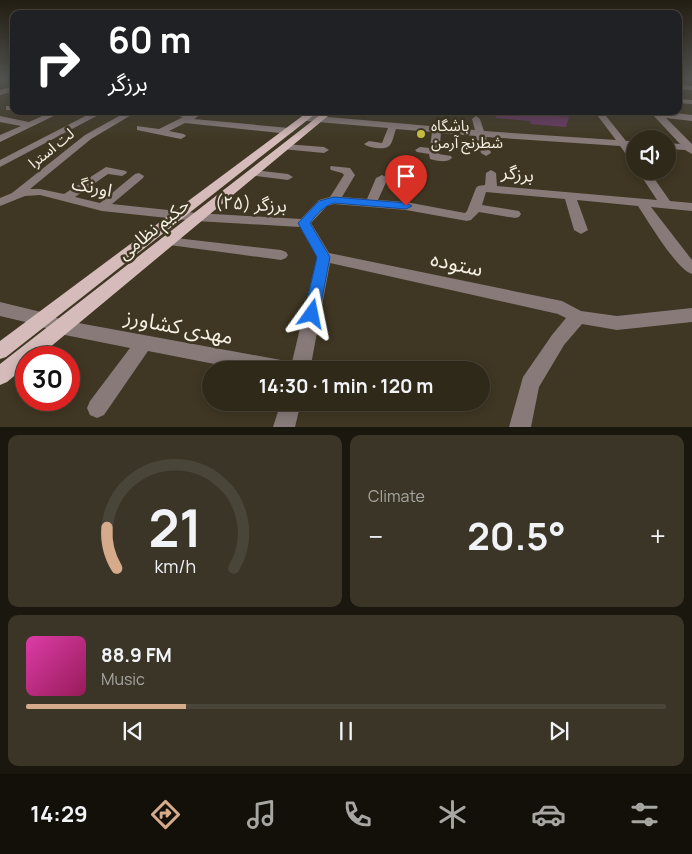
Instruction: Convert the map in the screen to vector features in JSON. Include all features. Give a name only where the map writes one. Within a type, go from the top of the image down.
[{"type":"main road","name":"حکیم نظامی","points":[[0,351],[290,131],[318,115]]},
{"type":"main road","name":"حکیم نظامی","points":[[0,376],[285,147],[318,115]]},
{"type":"street","points":[[0,139],[57,115]]},
{"type":"street","points":[[76,115],[90,117]]},
{"type":"street","points":[[0,164],[94,115]]},
{"type":"street","name":"لت استرا","points":[[15,195],[88,138],[127,115]]},
{"type":"street","points":[[175,115],[290,131]]},
{"type":"street","points":[[160,132],[193,115]]},
{"type":"street","points":[[318,115],[393,126],[626,144]]},
{"type":"street","points":[[601,115],[611,128],[626,141]]},
{"type":"street","points":[[658,115],[691,148]]},
{"type":"street","points":[[670,115],[692,118]]},
{"type":"street","points":[[0,119],[30,125]]},
{"type":"street","points":[[476,119],[486,153]]},
{"type":"street","points":[[369,144],[385,146],[393,126]]},
{"type":"street","points":[[140,128],[181,136]]},
{"type":"street","points":[[611,128],[626,128]]},
{"type":"street","points":[[437,130],[434,157],[447,158]]},
{"type":"street","points":[[285,147],[324,150]]},
{"type":"street","points":[[676,147],[691,148]]},
{"type":"street","points":[[420,150],[434,151]]},
{"type":"street","points":[[334,200],[350,175],[346,170],[335,168]]},
{"type":"street","points":[[65,198],[106,170],[122,173]]},
{"type":"street","points":[[252,173],[288,177]]},
{"type":"street","points":[[491,173],[491,188]]},
{"type":"street","points":[[102,207],[139,176]]},
{"type":"street","points":[[370,203],[382,178]]},
{"type":"street","points":[[649,180],[666,205]]},
{"type":"street","name":"برزگر","points":[[475,208],[482,188],[692,207]]},
{"type":"street","name":"اورنگ","points":[[0,202],[15,195],[40,192],[102,207],[179,214],[196,218]]},
{"type":"street","points":[[570,197],[581,230]]},
{"type":"street","points":[[302,361],[324,257],[304,223],[323,203],[334,200],[406,206],[467,217],[473,213],[475,208],[515,214]]},
{"type":"street","points":[[641,202],[679,255],[692,269]]},
{"type":"street","name":"برزگر (۲۵)","points":[[196,218],[304,223]]},
{"type":"street","points":[[167,241],[281,254]]},
{"type":"street","name":"ستوده","points":[[324,257],[562,308],[578,317],[617,323],[692,315]]},
{"type":"street","name":"مهدی کشاورز","points":[[0,309],[41,319],[60,327],[241,361]]},
{"type":"street","points":[[520,426],[530,384],[558,340],[578,317]]},
{"type":"street","points":[[97,408],[144,343]]},
{"type":"street","points":[[285,426],[289,411]]},
{"type":"building","points":[[546,115],[568,115],[569,117]]},
{"type":"place","name":"باشگاه شطرنج آرمن","points":[[421,134]]},
{"type":"route","points":[[312,314],[324,257],[304,223],[312,213],[323,203],[334,200],[406,206]]}]
